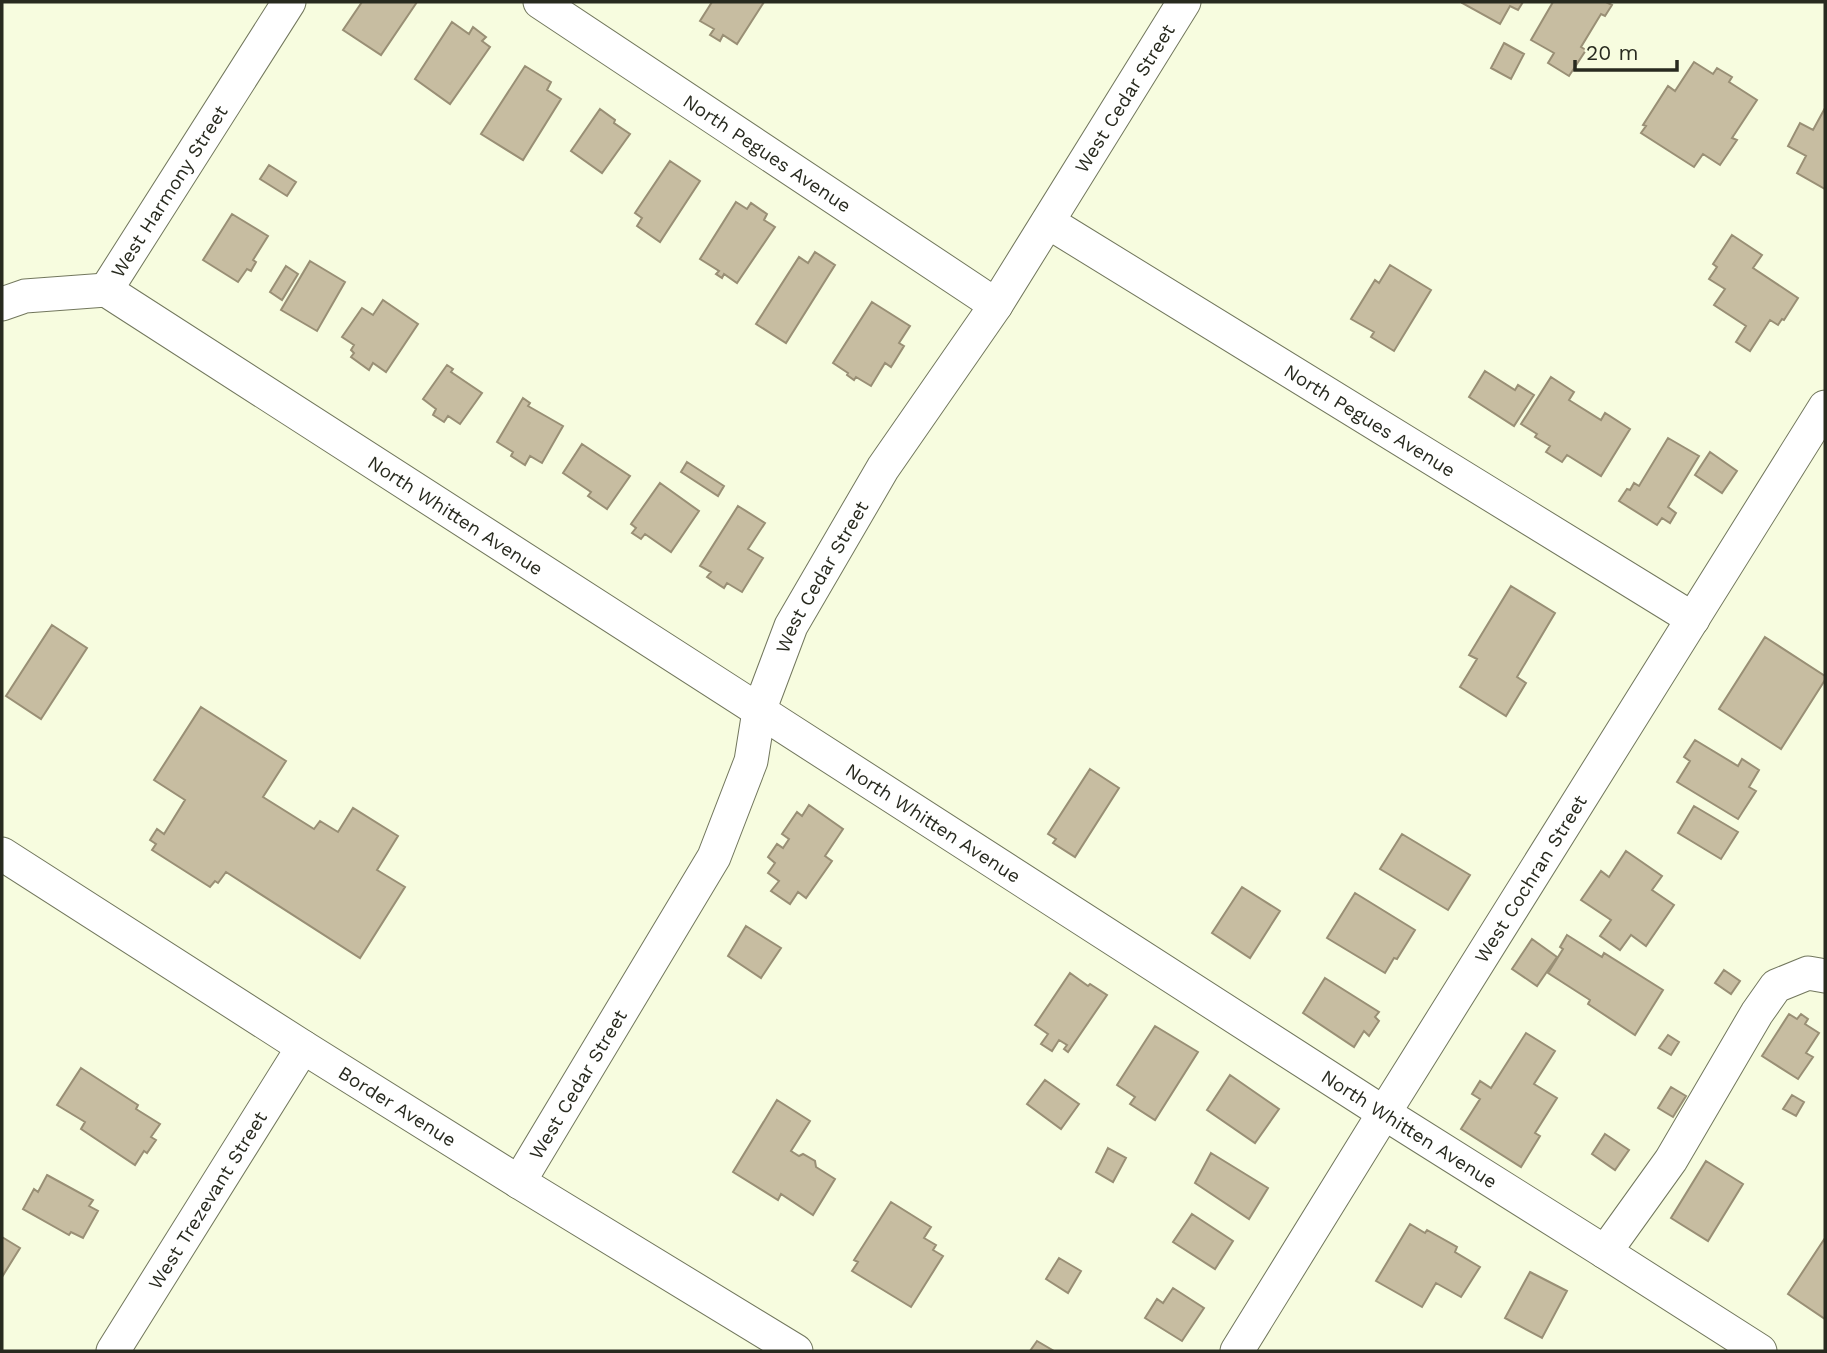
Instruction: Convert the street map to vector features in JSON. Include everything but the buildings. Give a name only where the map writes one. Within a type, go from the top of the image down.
[{"type":"street","name":"West Harmony Street","points":[[2,304],[25,296],[106,290],[289,2]]},
{"type":"street","name":"North Pegues Avenue","points":[[540,2],[996,305]]},
{"type":"street","name":"West Cedar Street","points":[[519,1182],[714,858],[751,761],[759,711],[791,626],[883,468],[996,305],[1184,2]]},
{"type":"street","name":"North Pegues Avenue","points":[[1048,222],[1693,619]]},
{"type":"street","name":"North Whitten Avenue","points":[[106,290],[1384,1113],[1760,1351]]},
{"type":"street","name":"West Cochran Street","points":[[1237,1351],[1825,407]]},
{"type":"street","name":"Border Avenue","points":[[2,854],[303,1047],[796,1351]]},
{"type":"street","points":[[1605,1252],[1671,1160],[1756,1013],[1776,986],[1816,974]]},
{"type":"street","name":"West Trezevant Street","points":[[113,1351],[303,1047]]}]
